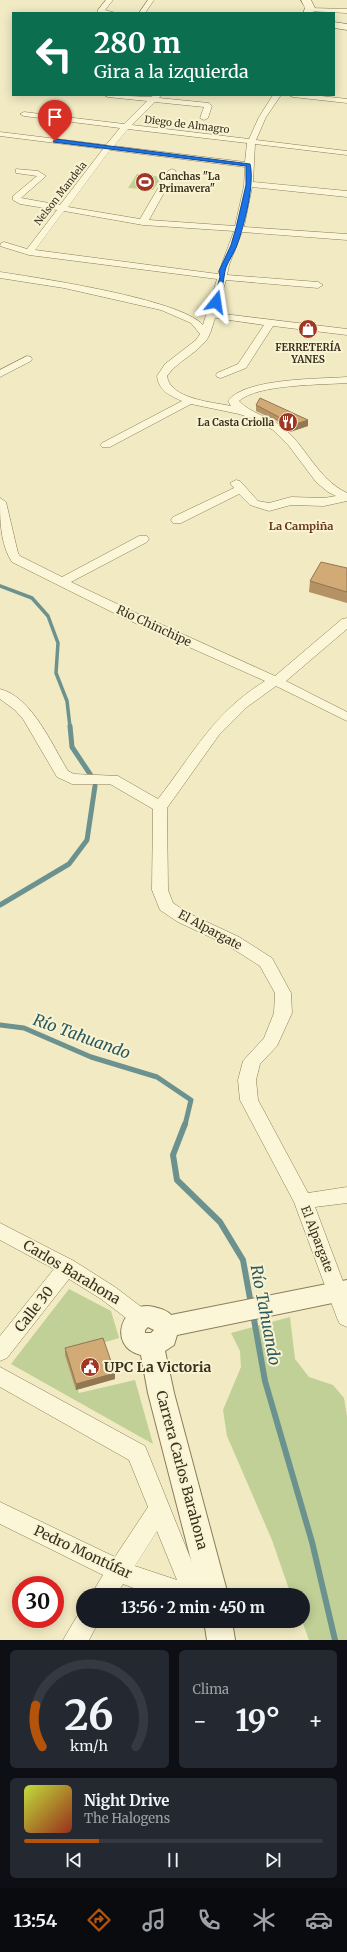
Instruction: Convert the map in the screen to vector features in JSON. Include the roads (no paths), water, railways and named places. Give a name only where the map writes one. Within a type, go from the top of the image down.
[{"type":"main road","points":[[306,0],[309,11]]},
{"type":"main road","points":[[335,25],[347,27]]},
{"type":"street","points":[[105,12],[100,10],[110,0]]},
{"type":"street","points":[[143,12],[151,0]]},
{"type":"street","points":[[309,11],[333,3]]},
{"type":"street","points":[[309,11],[322,10],[347,12]]},
{"type":"street","points":[[132,96],[156,97],[206,105],[208,106],[204,118]]},
{"type":"street","points":[[276,96],[262,118],[252,141],[248,165],[248,184],[239,228],[234,245],[222,271],[222,277],[212,315],[205,334],[200,342],[169,366],[162,376],[163,384],[169,391],[190,401],[242,411],[258,417],[277,428],[293,444],[320,480],[332,490],[347,498]]},
{"type":"street","points":[[302,96],[347,101]]},
{"type":"street","name":"Nelson Mandela","points":[[29,252],[126,126],[156,97]]},
{"type":"street","name":"Diego de Almagro","points":[[24,114],[347,152]]},
{"type":"street","points":[[0,134],[248,165]]},
{"type":"street","points":[[19,171],[38,173],[42,176],[16,198],[16,200],[143,222],[347,237]]},
{"type":"street","points":[[143,222],[172,171]]},
{"type":"street","points":[[248,184],[347,194]]},
{"type":"street","points":[[4,245],[29,252],[222,277],[318,285]]},
{"type":"street","points":[[0,275],[64,285],[164,308],[194,321],[205,334]]},
{"type":"street","points":[[212,315],[347,332]]},
{"type":"street","points":[[221,375],[242,366],[270,323]]},
{"type":"street","points":[[0,374],[27,359]]},
{"type":"street","points":[[242,411],[233,401],[240,394],[251,389],[269,386],[347,380]]},
{"type":"street","points":[[106,445],[190,401]]},
{"type":"street","points":[[177,520],[238,486],[254,503],[269,507],[291,501],[324,502],[347,498]]},
{"type":"street","name":"Rio Chinchipe","points":[[0,502],[12,554],[16,559],[217,656],[274,680],[347,717]]},
{"type":"street","points":[[61,582],[143,540]]},
{"type":"street","points":[[0,693],[20,707],[29,717],[62,774],[72,779],[113,779],[160,807],[206,742],[239,707],[274,680],[285,676],[347,622]]},
{"type":"street","name":"El Alpargate","points":[[160,807],[160,890],[166,906],[184,918],[233,941],[266,962],[283,993],[283,1013],[271,1041],[252,1061],[247,1080],[249,1100],[303,1201],[335,1292],[347,1318]]},
{"type":"street","points":[[303,1201],[347,1195]]},
{"type":"street","name":"Carlos Barahona","points":[[0,1231],[67,1267],[122,1301],[141,1318]]},
{"type":"street","name":"Calle 30","points":[[0,1352],[67,1267]]},
{"type":"street","points":[[141,1318],[137,1320],[132,1328],[134,1337],[140,1344],[195,1321],[335,1292]]},
{"type":"street","name":"Carrera Carlos Barahona","points":[[158,1336],[156,1363],[161,1393],[206,1588]]},
{"type":"street","points":[[0,1376],[137,1453],[158,1509],[205,1588]]},
{"type":"street","points":[[108,1588],[158,1509]]},
{"type":"street","name":"Pedro Montúfar","points":[[2,1518],[119,1571],[167,1588]]},
{"type":"street","points":[[75,1640],[83,1628]]},
{"type":"street","points":[[219,1628],[221,1640]]},
{"type":"waterway","name":"Río Tahuando","points":[[0,586],[32,598],[48,616],[58,643],[56,673],[67,701],[70,727]]},
{"type":"waterway","name":"Río Tahuando","points":[[70,726],[72,747],[90,774]]},
{"type":"waterway","name":"Río Tahuando","points":[[0,905],[69,864],[87,840],[95,786]]},
{"type":"waterway","name":"Río Tahuando","points":[[0,1025],[24,1028],[91,1057],[157,1077],[191,1100],[185,1125]]},
{"type":"waterway","name":"Río Tahuando","points":[[185,1124],[173,1155],[177,1180],[220,1222],[243,1260],[251,1304]]},
{"type":"waterway","name":"Río Tahuando","points":[[253,1314],[265,1381],[312,1542],[335,1640]]},
{"type":"place","name":"Canchas \"La Primavera\"","points":[[145,182]]},
{"type":"place","name":"FERRETERÍA YANES","points":[[308,329]]},
{"type":"place","name":"La Casta Criolla","points":[[288,422]]},
{"type":"place","name":"UPC La Victoria","points":[[90,1367]]},
{"type":"district","name":"La Campiña","points":[[301,526]]}]
